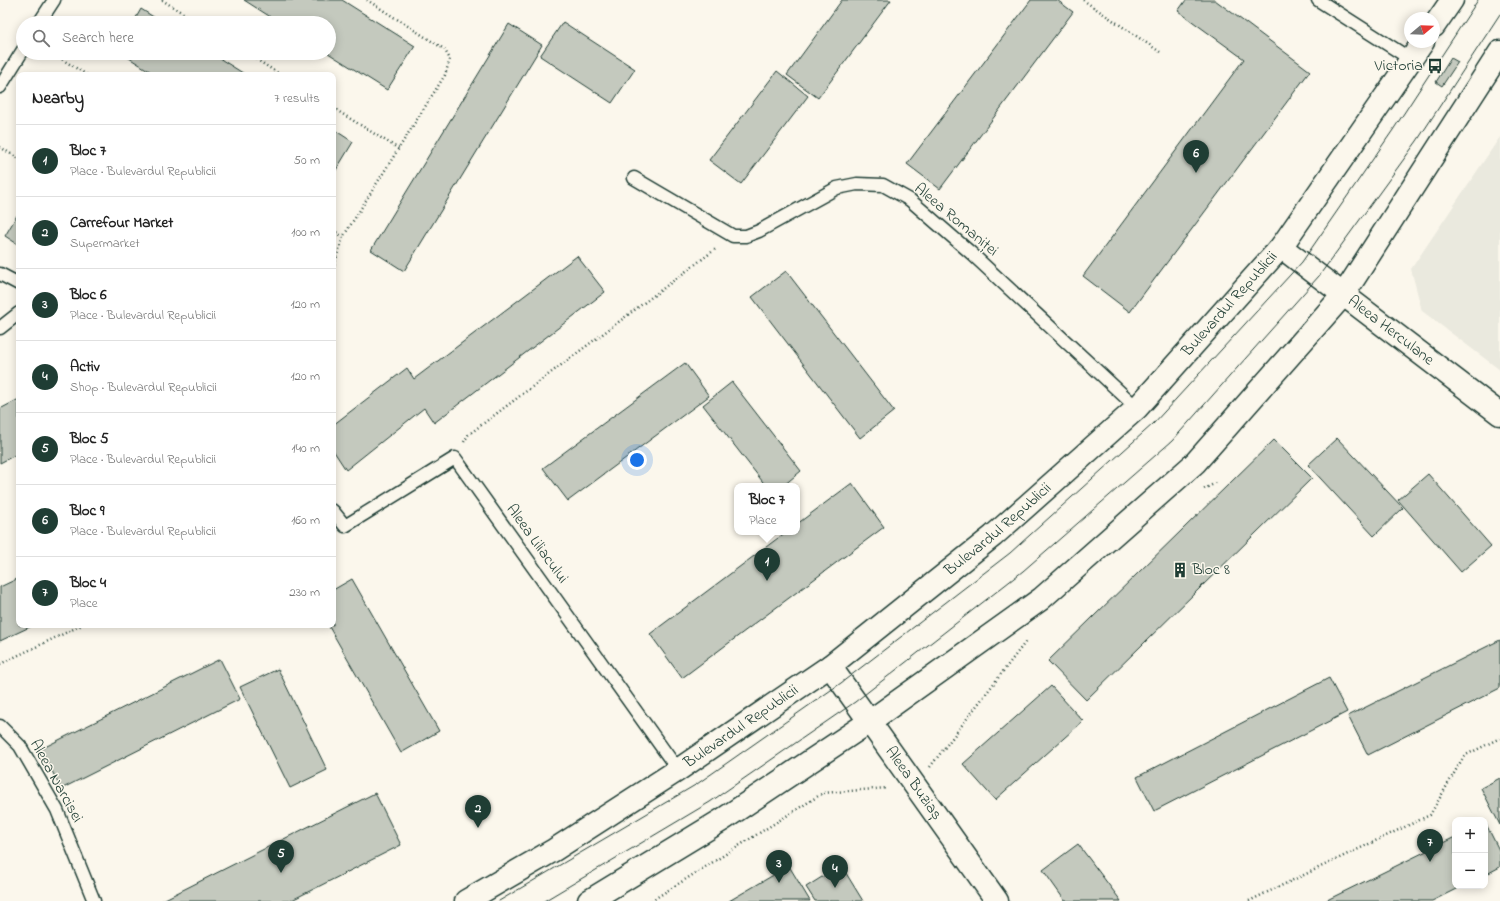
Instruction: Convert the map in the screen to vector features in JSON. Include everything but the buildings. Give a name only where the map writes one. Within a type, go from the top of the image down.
[{"type":"main road","points":[[1440,17],[1452,0]]},
{"type":"main road","name":"Bulevardul Republicii","points":[[466,901],[554,850],[678,770],[830,666],[993,536],[1137,408],[1281,247],[1418,51]]},
{"type":"main road","points":[[589,901],[722,820],[869,722],[1041,599],[1195,463],[1344,294],[1500,52]]},
{"type":"main road","name":"Aleea Herculane","points":[[1281,247],[1500,414]]},
{"type":"main road","name":"Aleea Buziaș","points":[[830,666],[997,901]]},
{"type":"lane","points":[[44,16],[54,0]]},
{"type":"lane","points":[[1318,0],[1418,51]]},
{"type":"lane","points":[[0,87],[17,60]]},
{"type":"lane","points":[[634,178],[733,236]]},
{"type":"lane","name":"Aleea Romaniței","points":[[733,236],[746,236],[760,231],[837,188],[857,184],[883,185],[910,200],[971,252],[1137,408]]},
{"type":"lane","points":[[0,274],[16,282]]},
{"type":"lane","points":[[0,328],[16,315]]},
{"type":"lane","points":[[336,515],[345,526],[455,458]]},
{"type":"lane","name":"Aleea Liliacului","points":[[455,458],[678,770]]},
{"type":"lane","name":"Aleea Narcisei","points":[[0,726],[20,746],[57,810],[94,901]]},
{"type":"path","points":[[162,0],[188,16]]},
{"type":"path","points":[[336,259],[343,236],[445,74],[450,59],[444,50],[367,0]]},
{"type":"path","points":[[1083,0],[1160,52]]},
{"type":"path","points":[[63,60],[82,72]]},
{"type":"path","points":[[257,60],[276,72]]},
{"type":"path","points":[[336,110],[399,149]]},
{"type":"path","points":[[0,147],[16,157]]},
{"type":"path","points":[[336,232],[343,236]]},
{"type":"path","points":[[455,458],[468,435],[733,236]]},
{"type":"path","points":[[1198,492],[1218,482]]},
{"type":"path","points":[[0,664],[76,628]]},
{"type":"path","points":[[651,901],[822,793],[915,786],[1028,639]]},
{"type":"path","points":[[1249,901],[1430,815],[1464,756],[1500,738]]},
{"type":"shaded area","points":[[1500,137],[1500,370],[1422,311],[1411,269]]},
{"type":"tram line","points":[[499,901],[697,784],[841,683],[1010,553],[1153,424],[1302,262],[1393,130],[1478,0]]},
{"type":"tram line","points":[[544,901],[710,802],[855,702],[1023,571],[1172,441],[1319,276],[1417,141],[1500,14]]},
{"type":"place","name":"Victoria","points":[[1435,66]]},
{"type":"place","name":"Bloc 9","points":[[1196,173]]},
{"type":"place","name":"Bloc 8","points":[[1180,570]]},
{"type":"place","name":"Bloc 7","points":[[767,581]]},
{"type":"place","name":"Carrefour Market","points":[[478,828]]},
{"type":"place","name":"Bloc 4","points":[[1430,862]]},
{"type":"place","name":"Bloc 5","points":[[281,873]]},
{"type":"place","name":"Bloc 6","points":[[779,883]]},
{"type":"place","name":"Activ","points":[[835,888]]}]
